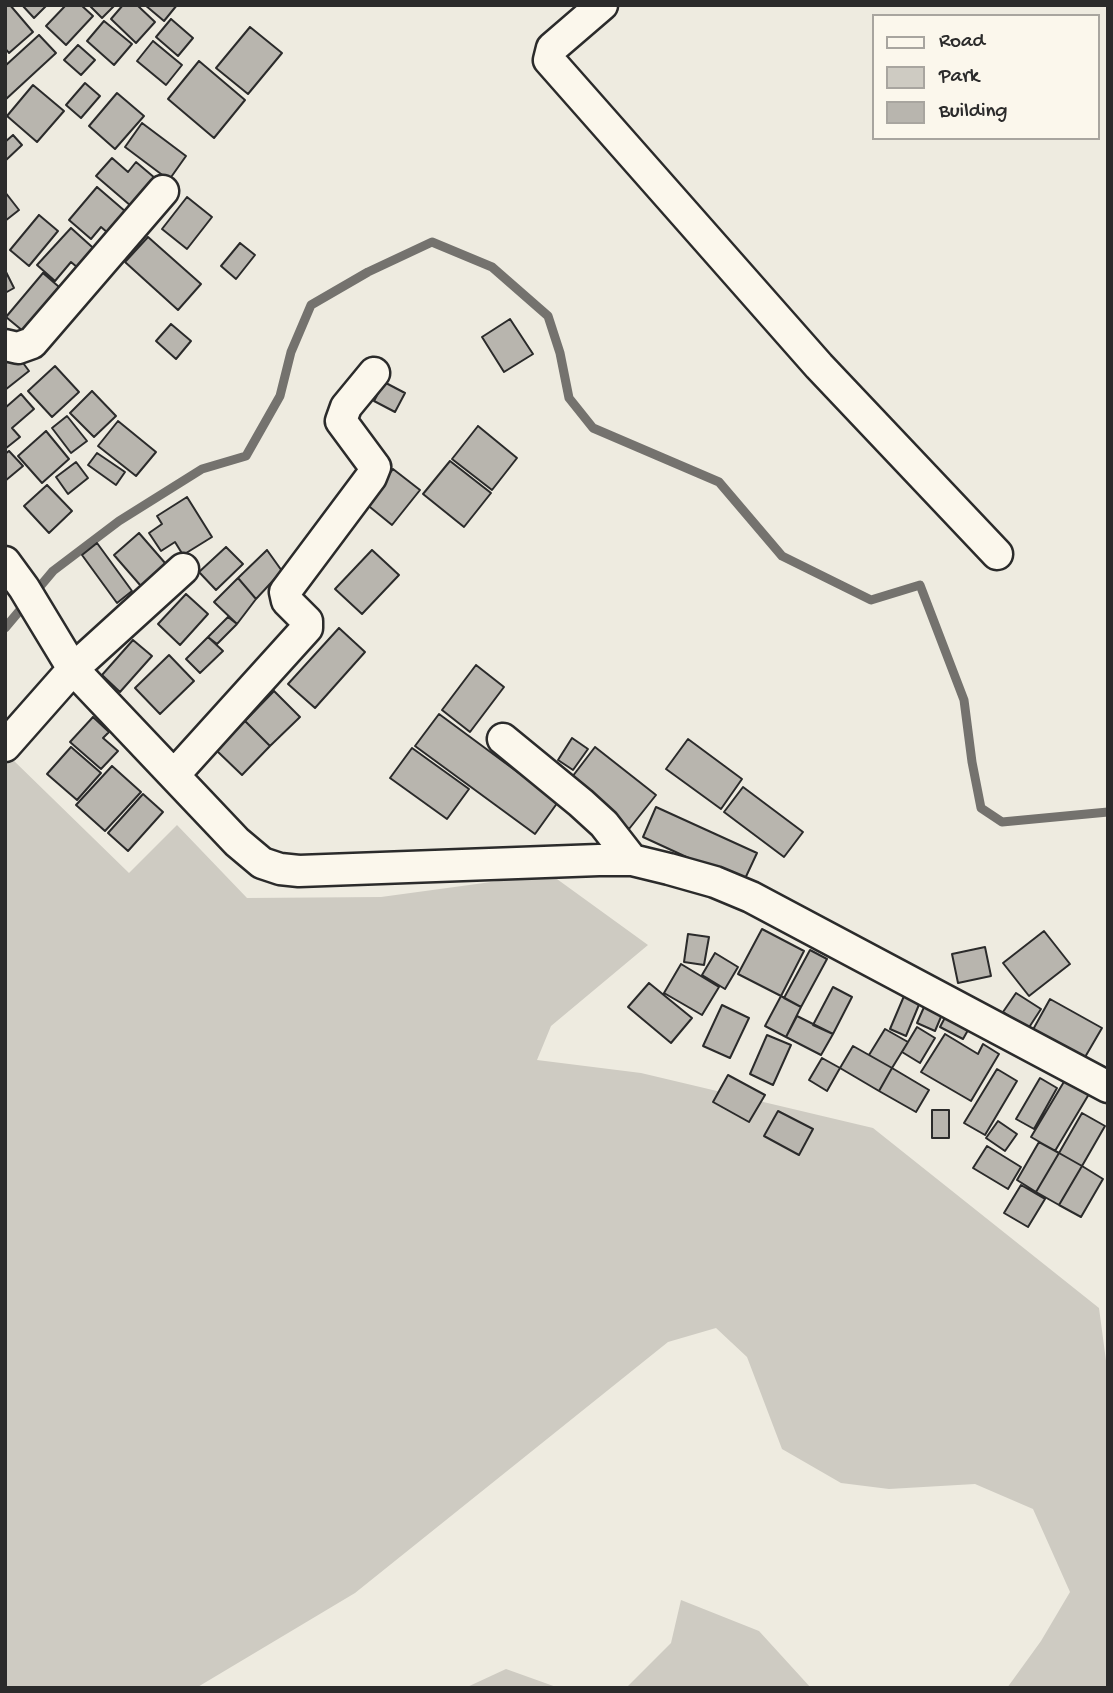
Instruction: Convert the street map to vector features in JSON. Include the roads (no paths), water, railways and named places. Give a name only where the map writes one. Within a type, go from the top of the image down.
[{"type":"street","points":[[602,5],[552,48],[549,60],[819,366],[997,554]]},
{"type":"street","points":[[5,345],[18,348],[32,343],[163,191]]},
{"type":"street","points":[[174,775],[307,628],[307,621],[287,601],[285,592],[372,477],[375,467],[341,421],[346,407],[374,373]]},
{"type":"street","points":[[5,562],[73,669],[237,842],[262,863],[299,871],[632,860],[715,882],[751,897],[1108,1087]]},
{"type":"street","points":[[5,746],[73,669],[183,569]]},
{"type":"street","points":[[502,739],[604,824],[632,860]]},
{"type":"waterway","points":[[5,628],[53,571],[119,521],[202,469],[246,456],[280,396],[291,352],[311,305],[368,272],[432,242],[492,267],[548,316],[560,353],[569,398],[593,428],[719,482],[782,556],[871,600],[920,585],[964,700],[981,808],[1002,822],[1108,812]]}]
